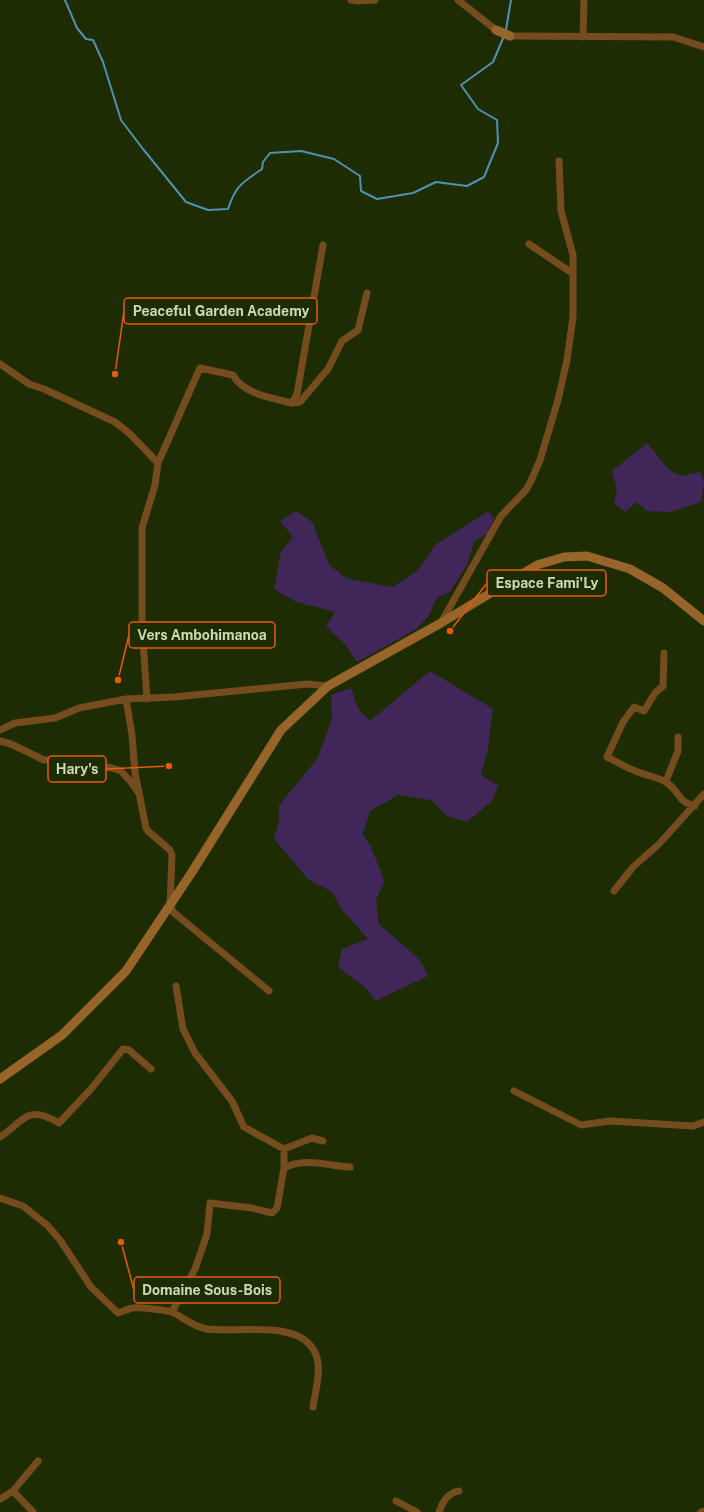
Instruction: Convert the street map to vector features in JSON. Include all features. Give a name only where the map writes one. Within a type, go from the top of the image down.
[{"type":"main road","points":[[496,30],[510,36]]},
{"type":"main road","points":[[0,1079],[62,1035],[126,971],[170,905],[281,730],[328,686],[441,623],[537,565],[551,559],[579,556],[608,561],[630,569],[663,588],[704,621]]},
{"type":"street","points":[[351,0],[358,2],[374,0]]},
{"type":"street","points":[[458,0],[496,30]]},
{"type":"street","points":[[584,0],[584,37]]},
{"type":"street","points":[[510,36],[673,37],[704,47]]},
{"type":"street","points":[[441,623],[501,516],[526,490],[540,460],[558,400],[567,360],[573,317],[573,255],[561,211],[559,161]]},
{"type":"street","points":[[529,244],[572,273]]},
{"type":"street","points":[[292,403],[297,394],[324,245]]},
{"type":"street","points":[[147,699],[142,626],[142,528],[155,485],[158,463],[200,368],[233,375],[237,383],[244,388],[292,403],[300,402],[311,391],[328,369],[342,341],[358,330],[367,294]]},
{"type":"street","points":[[0,364],[29,384],[44,388],[115,422],[158,463]]},
{"type":"street","points":[[664,653],[663,686],[655,693],[644,711],[634,707],[623,722],[607,758],[638,772],[666,781],[674,788],[679,798],[686,804],[695,806]]},
{"type":"street","points":[[0,730],[15,723],[55,718],[79,708],[126,699],[147,699],[308,684],[328,686]]},
{"type":"street","points":[[126,699],[132,735],[135,773],[148,832],[170,850],[172,855],[170,905],[173,912],[199,932],[268,992]]},
{"type":"street","points":[[666,781],[678,751],[678,737]]},
{"type":"street","points":[[0,741],[11,744],[44,760],[68,760],[121,771],[140,796]]},
{"type":"street","points":[[614,891],[633,867],[659,844],[704,795]]},
{"type":"street","points":[[176,986],[183,1029],[195,1053],[232,1101],[244,1127],[284,1149]]},
{"type":"street","points":[[0,1137],[20,1120],[29,1115],[38,1115],[50,1118],[59,1123],[91,1089],[122,1049],[128,1050],[151,1069]]},
{"type":"street","points":[[514,1091],[581,1125],[610,1121],[693,1126],[704,1122]]},
{"type":"street","points":[[284,1149],[312,1138],[323,1141]]},
{"type":"street","points":[[172,1312],[195,1269],[208,1234],[210,1203],[252,1208],[272,1213],[276,1208],[284,1168],[284,1149]]},
{"type":"street","points":[[284,1168],[293,1163],[312,1162],[333,1166],[350,1167]]},
{"type":"street","points":[[0,1198],[23,1206],[47,1225],[60,1240],[91,1287],[118,1313],[133,1308],[172,1312],[189,1323],[206,1329],[278,1331],[295,1335],[309,1344],[316,1352],[319,1368],[313,1407]]},
{"type":"street","points":[[0,1499],[13,1491],[38,1461]]},
{"type":"street","points":[[13,1491],[33,1512]]},
{"type":"street","points":[[439,1512],[447,1497],[453,1492],[459,1491]]},
{"type":"street","points":[[396,1501],[417,1512]]},
{"type":"shaded area","points":[[647,443],[669,470],[681,476],[700,472],[704,481],[701,502],[670,512],[646,511],[637,502],[625,512],[614,504],[617,490],[612,471]]},
{"type":"shaded area","points":[[296,511],[313,523],[329,565],[348,579],[393,587],[418,570],[436,544],[489,511],[494,519],[488,533],[474,542],[467,565],[449,593],[438,597],[427,618],[415,630],[357,662],[344,643],[326,627],[335,612],[296,602],[274,589],[281,552],[293,537],[280,521]]},
{"type":"shaded area","points":[[430,671],[493,709],[488,748],[481,775],[498,785],[492,801],[467,822],[447,816],[431,800],[398,795],[370,811],[363,834],[371,847],[384,883],[376,899],[379,924],[419,959],[428,976],[375,1001],[367,989],[338,967],[342,949],[368,939],[342,910],[332,892],[308,879],[274,839],[279,821],[279,805],[317,759],[332,719],[331,695],[351,688],[358,709],[370,721]]},
{"type":"waterway","points":[[65,0],[77,28],[86,39],[93,40],[103,62],[121,120],[186,202],[208,210],[228,209],[237,189],[240,185],[262,169],[263,162],[270,153],[301,151],[334,159],[360,176],[361,191],[377,199],[413,193],[436,182],[467,186],[484,177],[498,143],[497,120],[478,109],[461,85],[493,62],[504,36]]},
{"type":"waterway","points":[[506,30],[511,0]]},
{"type":"place","name":"Peaceful Garden Academy","points":[[115,374]]},
{"type":"place","name":"Espace Fami'Ly","points":[[450,631]]},
{"type":"place","name":"Vers Ambohimanoa","points":[[118,680]]},
{"type":"place","name":"Hary's","points":[[169,766]]},
{"type":"place","name":"Domaine Sous-Bois","points":[[121,1242]]}]
